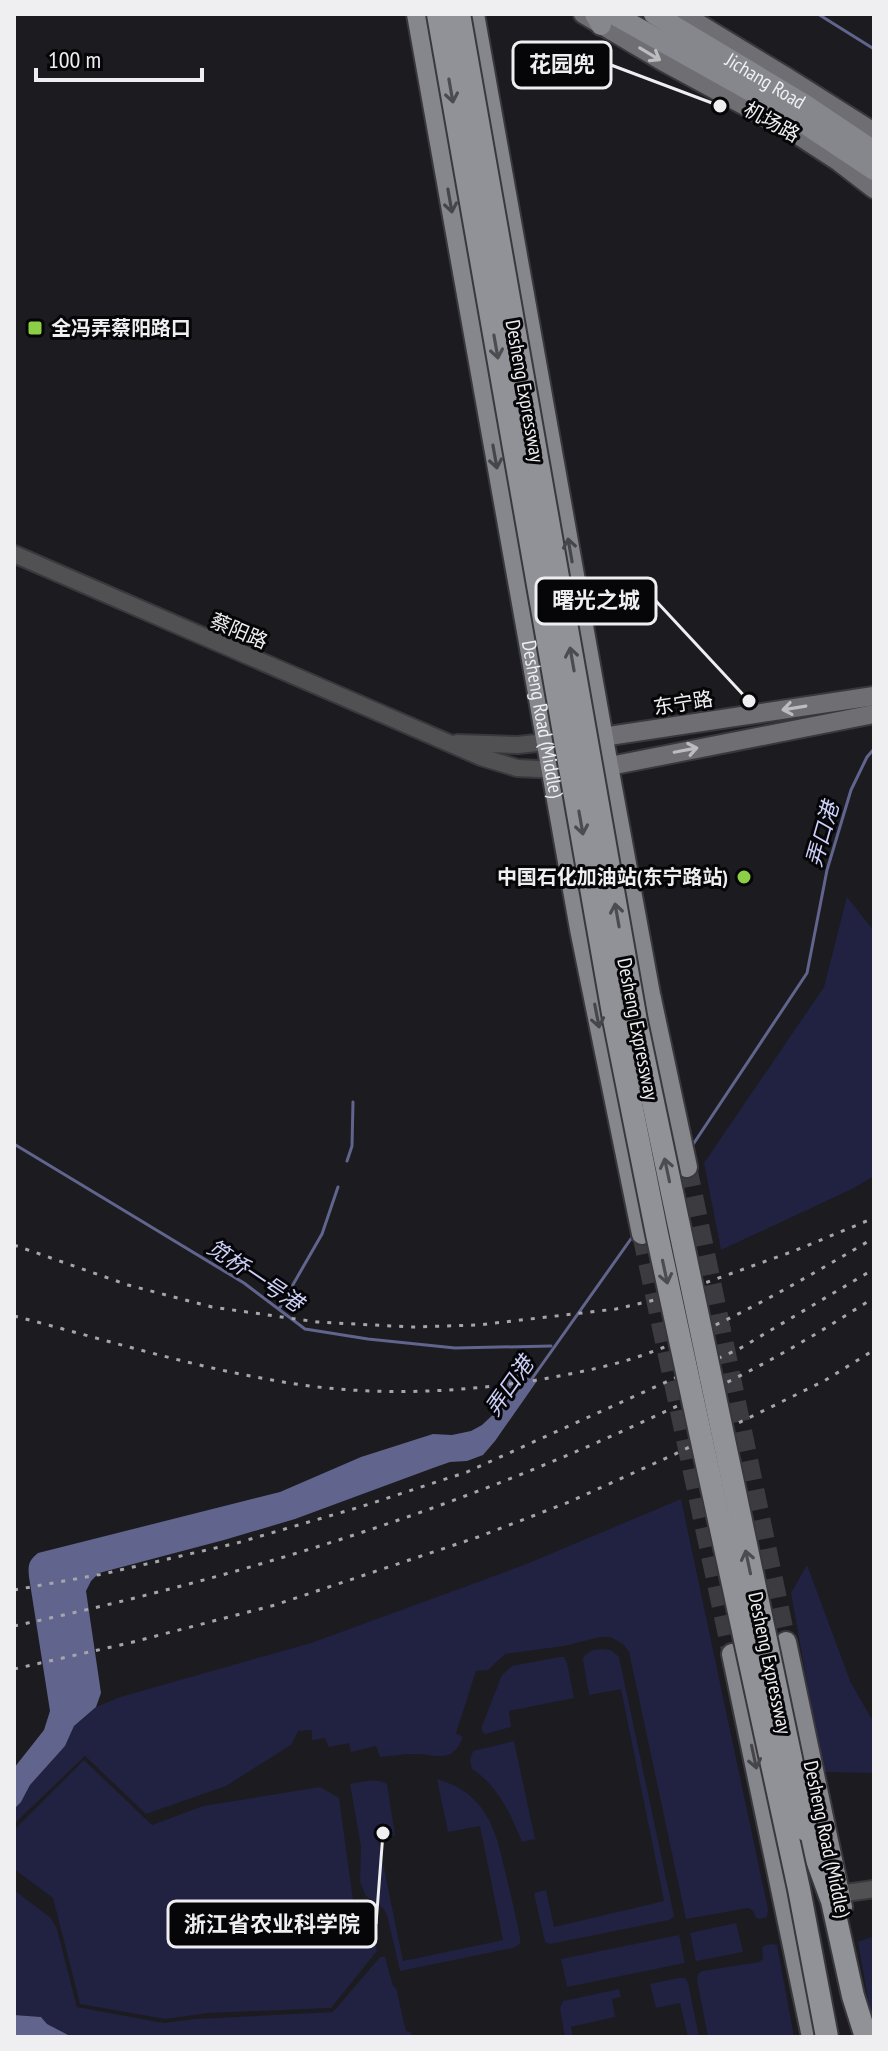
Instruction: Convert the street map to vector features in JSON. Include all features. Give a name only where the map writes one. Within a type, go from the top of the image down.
[{"type":"highway","name":"Desheng Expressway","points":[[438,14],[614,1019],[657,1234],[796,1873],[827,2037]]},
{"type":"highway","name":"Desheng Expressway","points":[[471,16],[636,1021],[852,2037]]},
{"type":"highway","points":[[806,1830],[832,1901],[853,1996],[866,2037]]},
{"type":"main road","name":"Desheng Road (Middle)","points":[[417,14],[580,929],[640,1225]]},
{"type":"main road","name":"机场路","points":[[583,14],[603,18],[781,108],[874,170]]},
{"type":"main road","name":"Jichang Road","points":[[654,14],[687,22],[874,151]]},
{"type":"main road","points":[[471,16],[650,994],[685,1158]]},
{"type":"main road","name":"机场路","points":[[603,18],[662,61],[793,132],[874,189]]},
{"type":"main road","points":[[687,22],[785,76],[874,132]]},
{"type":"main road","name":"东宁路","points":[[546,742],[604,738],[870,705]]},
{"type":"main road","name":"东宁路","points":[[610,766],[870,705]]},
{"type":"main road","name":"Desheng Road (Middle)","points":[[786,1642],[866,2037]]},
{"type":"main road","points":[[732,1654],[812,2037]]},
{"type":"street","name":"蔡阳路","points":[[14,554],[481,757],[517,768],[551,771],[610,766]]},
{"type":"street","points":[[448,743],[518,745],[546,742]]},
{"type":"street","points":[[839,1894],[874,1889]]},
{"type":"shaded area","points":[[847,897],[874,931],[874,1176],[721,1250],[704,1163],[824,987]]},
{"type":"shaded area","points":[[681,1499],[768,1909],[767,1917],[756,1918],[748,1908],[686,1919],[629,1652],[623,1644],[610,1637],[505,1654],[488,1670],[476,1671],[456,1733],[463,1737],[459,1746],[448,1755],[380,1757],[376,1746],[351,1752],[349,1743],[329,1747],[325,1738],[312,1740],[312,1730],[298,1731],[291,1745],[226,1786],[146,1814],[85,1756],[14,1824],[14,1809],[30,1785],[65,1746],[74,1726],[96,1707],[120,1697],[311,1643],[524,1565]]},
{"type":"shaded area","points":[[807,1565],[851,1683],[874,1723],[874,1773],[823,1772],[791,1593]]},
{"type":"shaded area","points":[[593,1650],[611,1650],[619,1657],[674,1916],[669,1920],[550,1944],[545,1942],[534,1893],[546,1890],[554,1927],[664,1901],[621,1689],[589,1695],[583,1660]]},
{"type":"shaded area","points":[[564,1657],[567,1663],[574,1698],[509,1711],[511,1727],[485,1734],[482,1731],[502,1675],[512,1666]]},
{"type":"shaded area","points":[[514,1741],[535,1839],[522,1842],[503,1801],[490,1784],[472,1769],[470,1760],[473,1751]]},
{"type":"shaded area","points":[[84,1760],[152,1825],[203,1806],[320,1787],[339,1798],[353,1900],[366,1914],[377,1951],[331,2008],[208,2013],[165,2019],[80,2004],[53,1898],[14,1869],[14,1830]]},
{"type":"shaded area","points":[[437,1779],[467,1794],[486,1815],[502,1859],[520,1944],[400,1971],[387,1915],[383,1908],[366,1896],[360,1882],[361,1847],[350,1784],[374,1780],[387,1784],[395,1835],[378,1839],[403,1961],[503,1940],[480,1826],[448,1832]]},
{"type":"shaded area","points":[[14,1890],[51,1918],[57,1929],[77,2007],[164,2023],[333,2012],[380,1957],[385,1957],[406,2031],[411,2032],[412,2037],[72,2037],[47,2024],[41,2017],[14,2015]]},
{"type":"shaded area","points":[[736,1923],[743,1952],[696,1961],[690,1933]]},
{"type":"shaded area","points":[[679,1935],[685,1963],[567,1987],[561,1959]]},
{"type":"shaded area","points":[[874,1936],[874,2034],[858,1942]]},
{"type":"shaded area","points":[[777,1945],[794,2037],[708,2037],[698,1974],[759,1962],[763,1959],[762,1947]]},
{"type":"shaded area","points":[[685,1978],[688,1983],[699,2037],[688,2037],[680,2003],[656,2008],[650,1984]]},
{"type":"shaded area","points":[[619,1989],[621,1997],[612,1999],[615,2017],[571,2027],[573,2037],[565,2037],[560,2008],[563,2001]]},
{"type":"water","points":[[511,1372],[537,1381],[483,1455],[467,1461],[450,1462],[295,1519],[99,1573],[86,1591],[101,1693],[96,1707],[74,1726],[65,1746],[30,1785],[14,1809],[14,1768],[44,1730],[50,1711],[29,1577],[29,1564],[38,1553],[280,1492],[361,1457],[433,1434],[452,1435],[471,1431],[499,1409]]},
{"type":"water","points":[[14,2015],[41,2017],[47,2024],[72,2037],[15,2037]]},
{"type":"waterway","points":[[818,14],[874,49]]},
{"type":"waterway","name":"弄口港","points":[[692,1146],[807,973],[827,870],[851,790],[874,749]]},
{"type":"waterway","points":[[347,1161],[352,1146],[353,1102]]},
{"type":"waterway","name":"笕桥一号港","points":[[14,1144],[244,1283],[305,1329],[455,1348],[551,1346]]},
{"type":"waterway","points":[[279,1309],[322,1234],[338,1187]]},
{"type":"waterway","name":"弄口港","points":[[531,1380],[633,1236]]},
{"type":"tunnel","points":[[687,1167],[786,1642]]},
{"type":"tunnel","points":[[642,1234],[732,1654]]},
{"type":"railway","points":[[14,1245],[128,1285],[212,1307],[317,1322],[411,1327],[478,1325],[616,1309],[663,1298],[794,1251],[874,1218]]},
{"type":"railway","points":[[14,1316],[207,1367],[306,1385],[408,1392],[475,1388],[585,1371],[654,1351],[739,1314],[874,1238]]},
{"type":"railway","points":[[14,1590],[103,1574],[237,1543],[467,1472],[739,1349],[874,1269]]},
{"type":"railway","points":[[14,1626],[258,1565],[497,1484],[730,1381],[874,1298]]},
{"type":"railway","points":[[14,1669],[275,1605],[478,1537],[569,1502],[673,1455],[824,1381],[874,1350]]},
{"type":"place","name":"花园兜","points":[[720,106]]},
{"type":"place","name":"全冯弄蔡阳路口","points":[[35,328]]},
{"type":"place","name":"曙光之城","points":[[749,701]]},
{"type":"place","name":"中国石化加油站(东宁路站)","points":[[744,877]]},
{"type":"place","name":"浙江省农业科学院","points":[[383,1833]]}]
